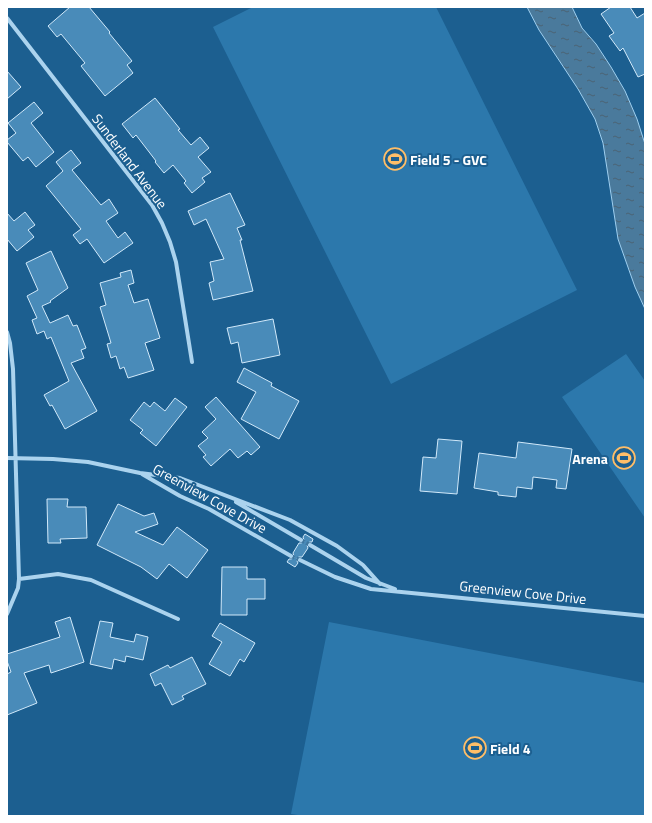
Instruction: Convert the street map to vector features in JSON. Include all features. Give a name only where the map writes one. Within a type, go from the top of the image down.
[{"type":"street","name":"Sunderland Avenue","points":[[7,18],[152,205],[162,223],[176,262],[192,362]]},
{"type":"street","points":[[7,332],[10,343],[13,369],[19,579],[18,588],[7,614]]},
{"type":"street","name":"Greenview Cove Drive","points":[[7,458],[53,459],[88,462],[140,473],[180,478],[290,520],[337,546],[363,565],[380,584]]},
{"type":"street","name":"Greenview Cove Drive","points":[[140,473],[180,496],[209,509],[291,556]]},
{"type":"street","name":"Greenview Cove Drive","points":[[225,495],[301,540]]},
{"type":"street","name":"Greenview Cove Drive","points":[[310,545],[366,578],[400,591]]},
{"type":"street","name":"Greenview Cove Drive","points":[[300,560],[335,577],[371,589],[645,616]]},
{"type":"street","points":[[19,579],[58,574],[91,580],[178,619]]},
{"type":"shaded area","name":"Field 5 - GVC","points":[[253,7],[436,7],[577,290],[391,384],[213,27]]},
{"type":"shaded area","name":"Arena","points":[[626,354],[645,381],[645,518],[562,397]]},
{"type":"shaded area","name":"Field 4","points":[[329,622],[645,683],[645,816],[304,816],[291,814]]},
{"type":"water","points":[[527,7],[572,7],[582,28],[596,44],[625,91],[637,119],[645,144],[645,309],[635,287],[618,239],[603,143],[595,119],[578,89],[539,30]]},
{"type":"building","points":[[70,7],[89,7],[132,61],[127,65],[133,73],[105,96],[81,66],[85,63],[61,34],[57,37],[48,26]]},
{"type":"building","points":[[611,7],[630,7],[637,18],[645,13],[645,74],[638,77],[623,48],[620,51],[609,36],[614,33],[601,14]]},
{"type":"building","points":[[7,71],[21,87],[7,99]]},
{"type":"building","points":[[155,98],[191,145],[200,137],[209,148],[198,157],[211,172],[202,178],[205,182],[192,193],[184,183],[186,181],[173,165],[164,173],[136,135],[133,138],[122,124]]},
{"type":"building","points":[[34,102],[43,113],[31,123],[54,152],[36,167],[28,157],[23,161],[7,142],[7,140],[16,133],[8,123]]},
{"type":"building","points":[[71,150],[81,163],[72,170],[101,205],[109,199],[118,213],[106,221],[118,238],[125,232],[133,243],[104,263],[87,239],[80,244],[73,235],[81,229],[46,186],[63,171],[56,162]]},
{"type":"building","points":[[230,193],[245,225],[237,228],[242,240],[240,240],[253,291],[213,300],[209,283],[214,281],[210,262],[224,259],[206,219],[194,225],[188,211]]},
{"type":"building","points":[[25,212],[35,225],[28,230],[34,237],[17,251],[7,239],[7,213],[14,221]]},
{"type":"building","points":[[51,251],[68,288],[50,301],[51,302],[42,306],[50,323],[68,315],[73,326],[77,325],[86,348],[81,350],[84,358],[71,363],[97,411],[65,429],[52,405],[50,406],[44,395],[69,381],[51,337],[47,339],[44,331],[37,334],[32,320],[37,318],[27,296],[38,290],[26,263]]},
{"type":"building","points":[[131,270],[134,283],[128,285],[134,303],[148,299],[160,338],[145,343],[154,370],[128,378],[124,367],[120,369],[116,356],[111,358],[107,344],[111,343],[100,307],[106,305],[100,283],[121,277],[120,273]]},
{"type":"building","points":[[273,319],[280,355],[242,363],[238,342],[231,344],[227,328]]},
{"type":"building","points":[[244,368],[272,383],[271,386],[299,401],[279,439],[241,419],[256,392],[237,382]]},
{"type":"building","points":[[216,397],[260,447],[251,455],[247,451],[238,458],[230,449],[211,466],[203,457],[206,455],[198,446],[208,438],[202,432],[216,419],[205,407]]},
{"type":"building","points":[[175,398],[187,407],[156,446],[140,433],[143,430],[130,420],[144,402],[150,407],[154,402],[165,411]]},
{"type":"building","points":[[438,439],[462,441],[457,494],[420,491],[423,457],[436,458]]},
{"type":"building","points":[[518,442],[572,449],[566,489],[556,488],[557,480],[533,477],[532,489],[517,487],[516,497],[498,495],[498,492],[474,488],[479,453],[516,458]]},
{"type":"building","points":[[47,499],[68,499],[67,507],[86,507],[87,538],[60,539],[61,543],[48,543]]},
{"type":"building","points":[[118,504],[144,516],[154,513],[158,524],[135,532],[163,545],[177,527],[208,550],[187,578],[169,564],[157,579],[141,567],[97,545]]},
{"type":"building","points":[[305,534],[313,539],[312,542],[307,543],[308,548],[302,557],[297,558],[298,563],[295,567],[287,562],[289,559],[294,558],[293,553],[299,543],[304,542],[303,537]]},
{"type":"building","points":[[222,567],[247,567],[247,579],[265,579],[265,599],[247,599],[247,615],[221,615]]},
{"type":"building","points":[[70,617],[84,662],[51,673],[49,665],[24,673],[37,703],[7,715],[7,674],[11,672],[7,661],[7,654],[60,637],[55,622]]},
{"type":"building","points":[[100,621],[113,623],[110,637],[134,642],[136,634],[148,637],[143,660],[126,656],[125,662],[114,659],[112,669],[90,664]]},
{"type":"building","points":[[220,623],[255,643],[244,662],[240,659],[230,676],[209,664],[222,642],[212,636]]},
{"type":"building","points":[[192,657],[206,684],[182,696],[184,699],[172,705],[161,683],[155,686],[150,674],[168,665],[170,668]]},
{"type":"tunnel","points":[[301,540],[310,545]]},
{"type":"tunnel","points":[[291,556],[300,560]]},
{"type":"place","name":"Field 5 - GVC","points":[[395,159]]},
{"type":"place","name":"Arena","points":[[624,458]]},
{"type":"place","name":"Field 4","points":[[475,748]]}]
